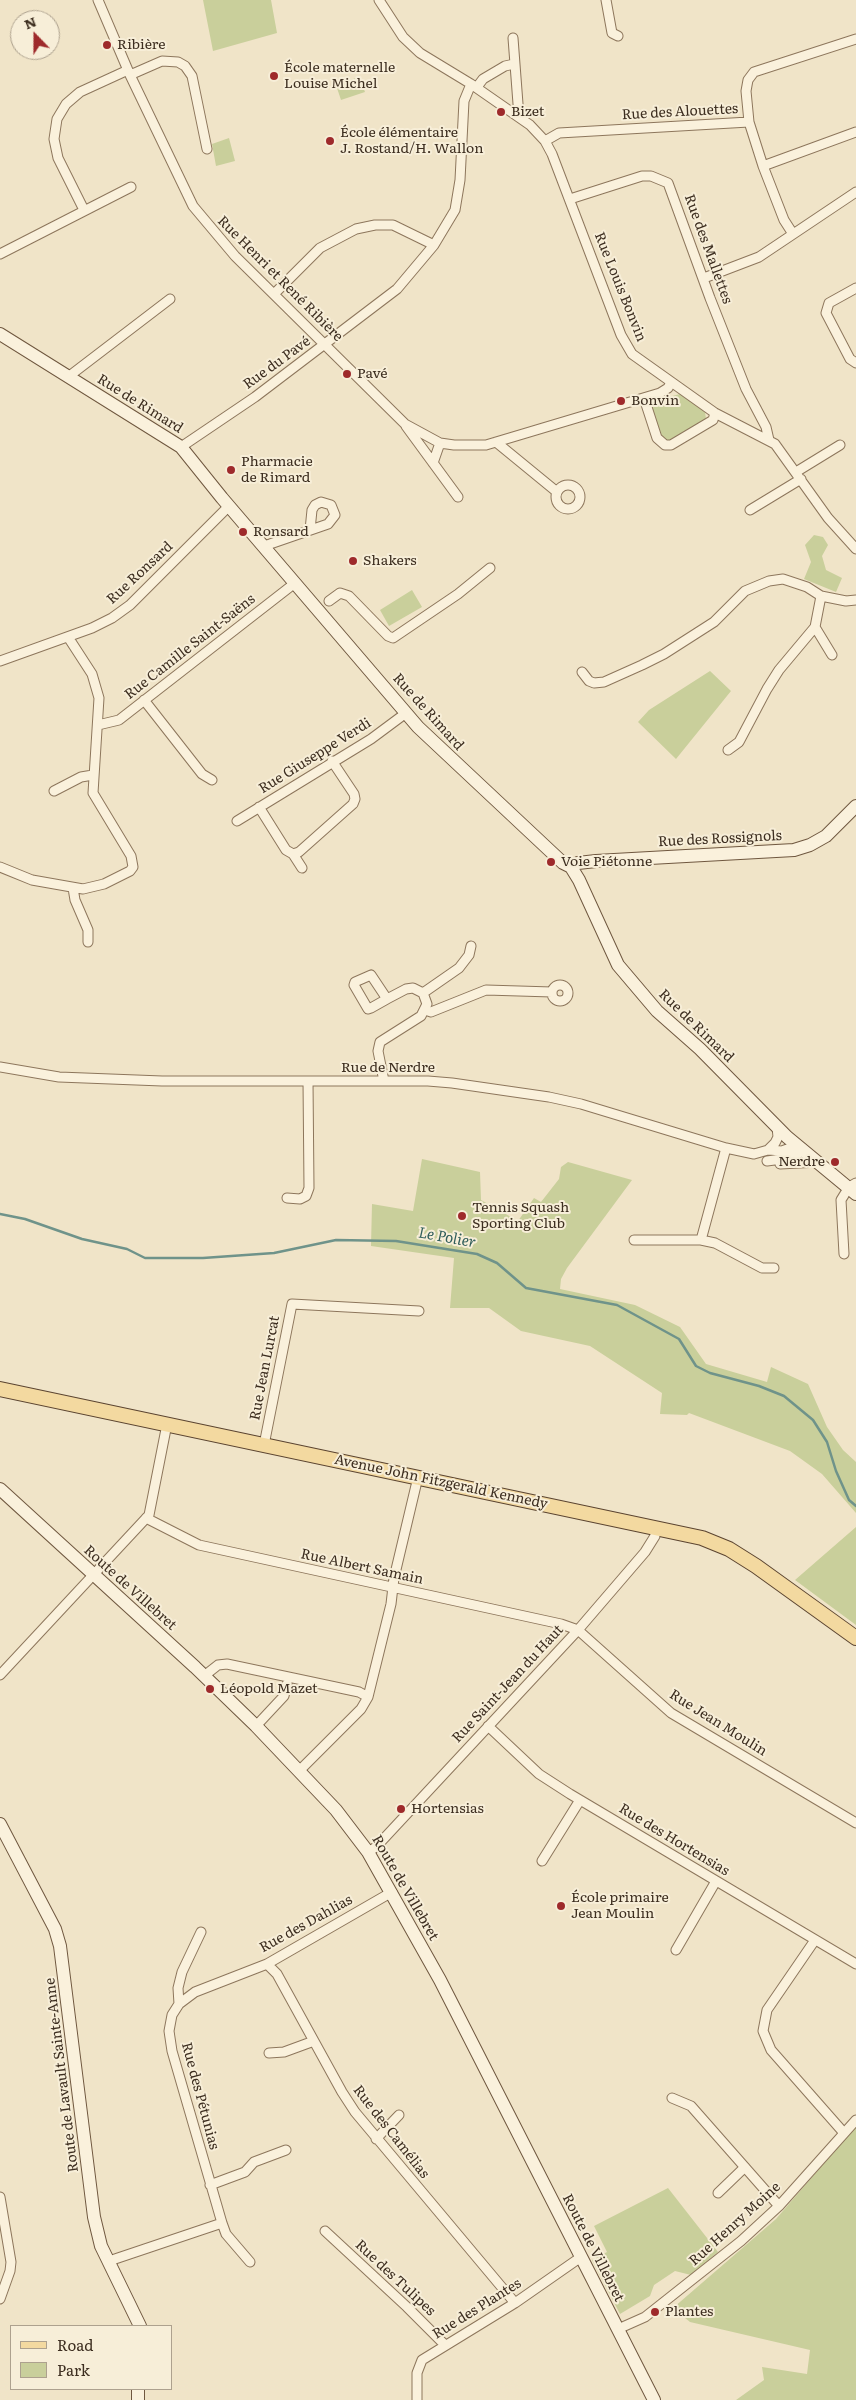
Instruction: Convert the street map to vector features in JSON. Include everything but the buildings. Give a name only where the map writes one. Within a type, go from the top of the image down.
[{"type":"main road","name":"Avenue John Fitzgerald Kennedy","points":[[0,1388],[702,1538],[729,1549],[756,1566],[856,1638]]},
{"type":"street","name":"Rue Henri et René Ribière","points":[[98,0],[129,72],[193,206],[219,240],[405,424],[458,497]]},
{"type":"street","points":[[379,0],[389,19],[414,48],[519,117],[545,141],[570,199]]},
{"type":"street","points":[[606,0],[612,33],[618,36]]},
{"type":"street","points":[[513,38],[519,117]]},
{"type":"street","name":"Rue des Alouettes","points":[[545,141],[559,133],[749,122],[746,91],[748,80],[754,72],[856,40]]},
{"type":"street","points":[[84,210],[58,158],[54,139],[57,119],[66,104],[80,92],[162,61],[178,62],[185,66],[192,76],[207,149]]},
{"type":"street","points":[[474,86],[504,66],[514,64]]},
{"type":"street","name":"Rue du Pavé","points":[[181,447],[326,344],[397,289],[434,245],[455,210],[460,180],[464,101],[474,86]]},
{"type":"street","points":[[749,122],[763,166],[784,220],[793,234]]},
{"type":"street","points":[[763,166],[856,132]]},
{"type":"street","name":"Rue des Mallettes","points":[[570,199],[642,176],[661,178],[668,183],[746,389],[766,427],[769,440],[781,450],[828,518],[856,549]]},
{"type":"street","points":[[0,254],[131,187]]},
{"type":"street","points":[[704,278],[759,257],[856,192]]},
{"type":"street","name":"Rue Louis Bonvin","points":[[570,199],[627,346],[632,354],[716,413],[769,440]]},
{"type":"street","points":[[274,294],[320,248],[356,229],[375,225],[393,225],[434,245]]},
{"type":"street","points":[[856,288],[829,303],[826,313],[850,359],[856,363]]},
{"type":"street","points":[[68,377],[170,299]]},
{"type":"street","name":"Rue de Rimard","points":[[0,334],[181,447],[406,713],[452,760],[563,863],[570,867],[579,880],[613,956],[628,979],[657,1011],[700,1049],[777,1127],[854,1188]]},
{"type":"street","name":"Rue Henri et René Ribière","points":[[405,424],[422,435],[440,443],[474,446],[496,442],[660,394],[668,388],[671,382]]},
{"type":"street","points":[[644,398],[657,438],[665,445],[671,445],[713,420],[716,413]]},
{"type":"street","points":[[496,442],[557,492]]},
{"type":"street","points":[[433,463],[440,443]]},
{"type":"street","points":[[750,510],[840,444]]},
{"type":"street","name":"Rue Ronsard","points":[[0,661],[68,637],[112,618],[130,605],[229,506]]},
{"type":"street","points":[[263,546],[310,530]]},
{"type":"street","points":[[329,601],[340,594],[349,596],[388,636],[393,638],[458,594],[490,568]]},
{"type":"street","points":[[582,672],[588,681],[594,683],[604,682],[664,654],[714,622],[739,595],[756,584],[783,579],[807,587],[821,596],[846,601],[856,600]]},
{"type":"street","name":"Rue Camille Saint-Saëns","points":[[98,725],[119,720],[295,583]]},
{"type":"street","points":[[728,750],[739,742],[766,689],[815,626],[821,596]]},
{"type":"street","points":[[815,626],[832,655]]},
{"type":"street","points":[[0,867],[32,880],[83,889],[104,884],[130,871],[133,867],[131,856],[93,793],[99,698],[96,685],[85,661],[68,637]]},
{"type":"street","points":[[144,700],[202,774],[212,780]]},
{"type":"street","name":"Rue Giuseppe Verdi","points":[[236,821],[371,739],[406,713]]},
{"type":"street","points":[[293,854],[299,852],[353,804],[354,794],[332,761]]},
{"type":"street","points":[[54,791],[81,777],[93,775]]},
{"type":"street","name":"Rue des Rossignols","points":[[570,867],[578,863],[596,860],[794,850],[810,845],[826,836],[856,806]]},
{"type":"street","points":[[259,807],[286,850],[293,854],[302,868]]},
{"type":"street","points":[[73,888],[88,930],[88,942]]},
{"type":"street","points":[[423,993],[459,968],[469,955],[470,946]]},
{"type":"street","points":[[384,1081],[378,1051],[380,1042],[421,1016],[427,1004],[423,993],[418,989],[406,989],[387,999]]},
{"type":"street","points":[[425,1010],[431,1012],[486,990],[552,992]]},
{"type":"street","name":"Rue de Nerdre","points":[[0,1066],[59,1077],[185,1082],[384,1081],[452,1083],[550,1097],[582,1104],[726,1148],[754,1154],[768,1150],[782,1151],[798,1145]]},
{"type":"street","points":[[287,1198],[306,1196],[309,1188],[308,1081]]},
{"type":"street","points":[[768,1150],[778,1136],[777,1127]]},
{"type":"street","points":[[767,1161],[789,1158],[798,1154],[798,1145]]},
{"type":"street","points":[[701,1240],[726,1148]]},
{"type":"street","points":[[754,1154],[767,1161],[784,1164],[819,1162]]},
{"type":"street","points":[[844,1254],[841,1200],[854,1188]]},
{"type":"street","points":[[634,1240],[701,1240],[714,1242],[762,1268],[774,1268]]},
{"type":"street","name":"Rue Jean Lurcat","points":[[264,1445],[292,1304],[419,1310]]},
{"type":"street","points":[[0,1675],[149,1515],[167,1424]]},
{"type":"street","points":[[300,1770],[361,1709],[368,1697],[391,1604],[418,1477]]},
{"type":"street","name":"Route de Villebret","points":[[0,1489],[256,1726],[300,1770],[336,1810],[368,1852],[392,1892],[484,2063],[654,2400]]},
{"type":"street","name":"Rue Albert Samain","points":[[146,1518],[199,1545],[561,1624],[578,1630]]},
{"type":"street","name":"Rue Saint-Jean du Haut","points":[[368,1852],[376,1847],[578,1630],[645,1552],[655,1536],[656,1527]]},
{"type":"street","name":"Rue Jean Moulin","points":[[578,1630],[671,1713],[856,1823]]},
{"type":"street","points":[[204,1676],[218,1665],[227,1664],[359,1692],[368,1697]]},
{"type":"street","points":[[256,1726],[284,1696],[287,1684]]},
{"type":"street","name":"Rue des Hortensias","points":[[488,1726],[539,1774],[856,1964]]},
{"type":"street","points":[[542,1861],[580,1800]]},
{"type":"street","name":"Route de Lavault Sainte-Anne","points":[[0,1824],[54,1929],[60,1946],[94,2217],[108,2261],[140,2325]]},
{"type":"street","points":[[676,1950],[716,1881]]},
{"type":"street","name":"Rue des Dahlias","points":[[179,2004],[195,1992],[266,1964],[392,1892]]},
{"type":"street","name":"Rue des Pétunias","points":[[200,1932],[182,1972],[178,1988],[179,2004],[172,2015],[169,2031],[172,2051],[226,2234],[250,2262]]},
{"type":"street","points":[[815,1940],[767,2010],[763,2032],[771,2050],[844,2133]]},
{"type":"street","name":"Rue des Camélias","points":[[266,1964],[277,1974],[342,2092],[376,2139],[515,2303]]},
{"type":"street","points":[[269,2053],[284,2052],[314,2040]]},
{"type":"street","points":[[672,2098],[691,2106],[779,2206]]},
{"type":"street","points":[[376,2139],[399,2116]]},
{"type":"street","name":"Rue Henry Moine","points":[[618,2329],[645,2317],[694,2280],[779,2206],[856,2120]]},
{"type":"street","points":[[210,2185],[245,2172],[254,2162],[286,2150]]},
{"type":"street","points":[[718,2193],[745,2167]]},
{"type":"street","points":[[0,2197],[11,2262],[10,2271],[0,2299]]},
{"type":"street","points":[[108,2261],[222,2223]]},
{"type":"street","name":"Rue des Tulipes","points":[[325,2232],[407,2306],[445,2345]]},
{"type":"street","name":"Rue des Plantes","points":[[417,2400],[417,2373],[420,2364],[428,2355],[515,2303],[581,2258]]},
{"type":"green space","points":[[203,0],[271,0],[277,33],[213,51]]},
{"type":"green space","points":[[359,77],[365,92],[341,100],[336,85]]},
{"type":"green space","points":[[229,138],[235,161],[216,166],[212,144]]},
{"type":"green space","points":[[680,394],[705,412],[706,419],[670,440],[664,440],[661,437],[651,406],[653,401]]},
{"type":"green space","points":[[814,535],[823,537],[828,545],[822,556],[826,570],[842,578],[836,592],[804,579],[811,562],[805,545]]},
{"type":"green space","points":[[412,590],[422,607],[389,626],[380,610]]},
{"type":"green space","points":[[710,671],[731,691],[676,759],[638,722],[649,710]]},
{"type":"green space","points":[[422,1159],[480,1172],[481,1200],[518,1221],[534,1198],[541,1202],[559,1179],[561,1167],[568,1162],[632,1180],[567,1268],[561,1279],[560,1289],[635,1305],[680,1327],[706,1364],[767,1382],[771,1367],[808,1384],[827,1427],[843,1450],[856,1462],[856,1513],[822,1474],[790,1451],[689,1413],[687,1415],[660,1414],[662,1393],[590,1346],[521,1331],[489,1308],[450,1308],[454,1258],[371,1246],[372,1204],[413,1211]]},
{"type":"green space","points":[[856,1527],[856,1625],[795,1580]]},
{"type":"green space","points":[[856,2126],[856,2400],[736,2400],[764,2380],[762,2367],[807,2374],[810,2350],[690,2322],[673,2308],[776,2219]]},
{"type":"green space","points":[[668,2188],[718,2252],[691,2275],[675,2271],[654,2285],[650,2296],[620,2314],[592,2260],[607,2252],[594,2226]]},
{"type":"waterway","name":"Le Polier","points":[[0,1214],[25,1219],[82,1239],[127,1249],[145,1258],[203,1258],[274,1253],[336,1240],[396,1241],[477,1254],[497,1263],[526,1288],[617,1305],[679,1339],[696,1366],[710,1373],[759,1386],[784,1396],[813,1420],[827,1442],[836,1471],[849,1500],[856,1506]]},
{"type":"place","name":"Ribière","points":[[107,45]]},
{"type":"place","name":"École maternelle Louise Michel","points":[[274,76]]},
{"type":"place","name":"Bizet","points":[[501,112]]},
{"type":"place","name":"École élémentaire J. Rostand/H. Wallon","points":[[330,141]]},
{"type":"place","name":"Pavé","points":[[347,374]]},
{"type":"place","name":"Bonvin","points":[[621,401]]},
{"type":"place","name":"Pharmacie de Rimard","points":[[231,470]]},
{"type":"place","name":"Ronsard","points":[[243,532]]},
{"type":"place","name":"Shakers","points":[[353,561]]},
{"type":"place","name":"Voie Piétonne","points":[[551,862]]},
{"type":"place","name":"Nerdre","points":[[835,1162]]},
{"type":"place","name":"Tennis Squash Sporting Club","points":[[462,1216]]},
{"type":"place","name":"Léopold Mazet","points":[[210,1689]]},
{"type":"place","name":"Hortensias","points":[[401,1809]]},
{"type":"place","name":"École primaire Jean Moulin","points":[[561,1906]]},
{"type":"place","name":"Plantes","points":[[655,2312]]}]
